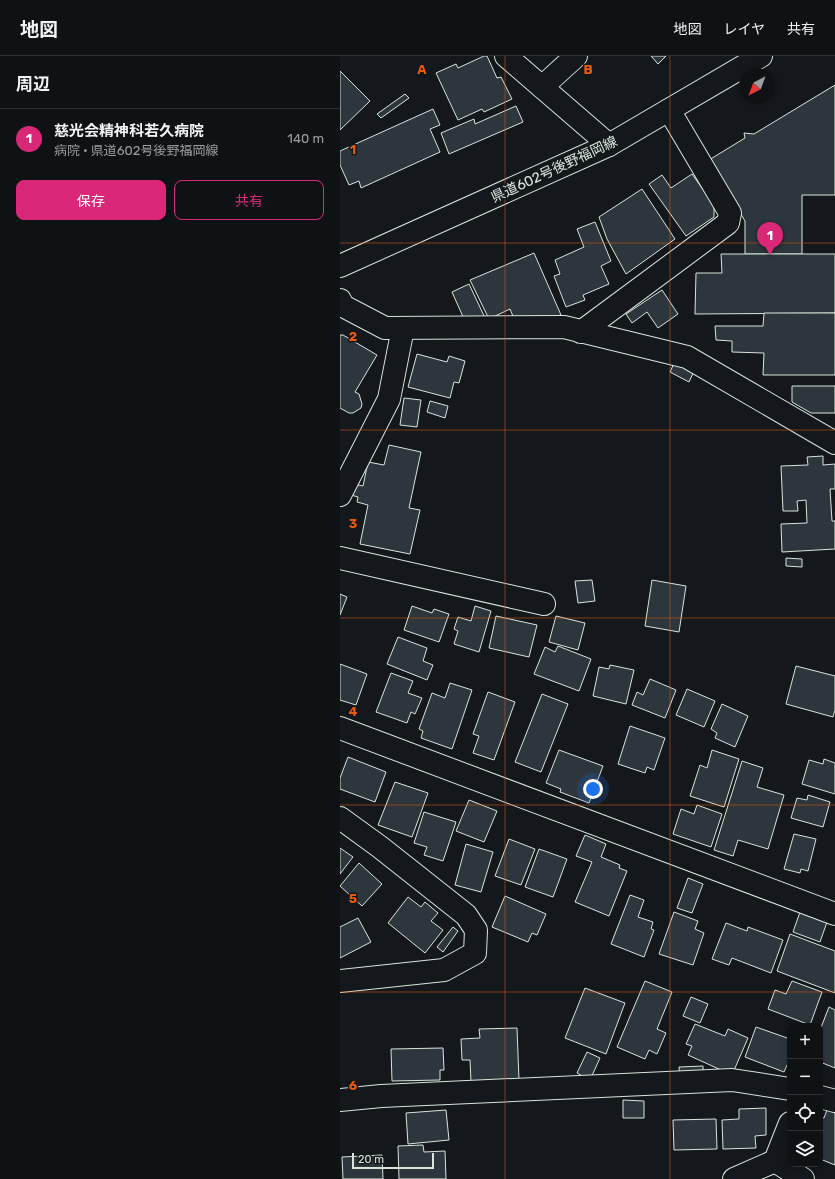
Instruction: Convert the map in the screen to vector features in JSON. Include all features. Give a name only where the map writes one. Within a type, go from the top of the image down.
[{"type":"street","points":[[506,56],[609,145]]},
{"type":"street","points":[[542,87],[576,56]]},
{"type":"street","name":"県道602号後野福岡線","points":[[340,266],[609,145],[761,56]]},
{"type":"street","points":[[581,332],[728,223],[730,213],[669,110]]},
{"type":"street","points":[[340,300],[343,306],[386,328],[564,327],[687,357],[835,443]]},
{"type":"street","points":[[340,495],[389,400],[403,328]]},
{"type":"street","points":[[340,558],[544,604]]},
{"type":"street","points":[[340,728],[835,914]]},
{"type":"street","points":[[340,818],[380,847],[466,915],[476,930],[475,953],[444,970],[340,981]]},
{"type":"street","points":[[340,1100],[382,1096],[732,1080],[787,1089]]},
{"type":"street","points":[[823,1098],[835,1101]]},
{"type":"street","points":[[734,1179],[775,1161],[787,1131]]},
{"type":"street","points":[[775,1161],[803,1179]]},
{"type":"building","points":[[487,56],[497,78],[501,77],[512,99],[484,112],[482,109],[458,120],[436,73],[456,64],[458,68]]},
{"type":"building","points":[[651,56],[666,56],[658,64]]},
{"type":"building","points":[[340,71],[370,101],[340,130]]},
{"type":"building","points":[[835,85],[835,195],[802,195],[802,254],[745,254],[745,221],[709,160],[745,138],[744,133],[754,134]]},
{"type":"building","points":[[405,94],[409,98],[381,118],[377,114]]},
{"type":"building","points":[[516,106],[523,122],[449,154],[441,133],[474,119],[475,124]]},
{"type":"building","points":[[433,109],[440,125],[430,129],[440,152],[361,188],[359,181],[349,185],[340,165],[340,151]]},
{"type":"building","points":[[692,174],[714,205],[714,217],[686,236],[649,184],[662,175],[671,188]]},
{"type":"building","points":[[642,189],[675,239],[626,274],[607,239],[599,217]]},
{"type":"building","points":[[595,222],[611,261],[601,266],[609,284],[583,295],[585,300],[566,307],[554,276],[560,274],[555,260],[584,247],[577,229]]},
{"type":"building","points":[[534,253],[561,315],[540,324],[517,326],[510,309],[489,319],[470,280]]},
{"type":"building","points":[[721,254],[835,254],[835,313],[695,314],[696,273],[722,273]]},
{"type":"building","points":[[469,284],[486,320],[468,328],[452,292]]},
{"type":"building","points":[[662,290],[678,314],[658,328],[647,312],[632,323],[626,314]]},
{"type":"building","points":[[764,313],[835,313],[835,375],[763,375],[764,353],[732,352],[732,341],[716,340],[715,326],[763,326]]},
{"type":"building","points":[[340,335],[343,335],[377,355],[355,392],[359,394],[362,404],[361,408],[353,413],[349,413],[340,408]]},
{"type":"building","points":[[417,354],[447,362],[449,356],[465,361],[459,383],[454,382],[450,398],[408,387]]},
{"type":"building","points":[[676,359],[695,369],[689,382],[670,372]]},
{"type":"building","points":[[792,386],[835,386],[835,413],[811,413],[792,402]]},
{"type":"building","points":[[404,398],[421,400],[417,427],[400,425]]},
{"type":"building","points":[[430,401],[448,406],[445,418],[427,412]]},
{"type":"building","points":[[389,445],[421,452],[409,508],[420,510],[410,554],[360,544],[368,505],[357,502],[358,497],[351,495],[354,484],[363,486],[368,462],[384,465]]},
{"type":"building","points":[[823,456],[823,465],[835,464],[835,489],[830,489],[832,521],[835,521],[835,549],[782,552],[781,524],[807,523],[806,500],[797,501],[798,511],[783,511],[781,466],[808,465],[807,457]]},
{"type":"building","points":[[786,558],[802,559],[802,567],[786,566]]},
{"type":"building","points":[[592,580],[595,601],[578,603],[575,581]]},
{"type":"building","points":[[652,580],[686,586],[679,632],[645,626]]},
{"type":"building","points":[[340,594],[347,597],[340,615]]},
{"type":"building","points":[[412,606],[432,613],[434,609],[449,614],[439,642],[404,630]]},
{"type":"building","points":[[475,606],[491,611],[479,652],[454,644],[458,631],[454,629],[458,617],[471,621]]},
{"type":"building","points":[[496,616],[537,625],[529,657],[489,648]]},
{"type":"building","points":[[556,616],[585,623],[578,650],[549,642]]},
{"type":"building","points":[[398,637],[427,648],[423,661],[433,665],[427,680],[387,664]]},
{"type":"building","points":[[558,646],[591,659],[579,691],[534,674],[545,647],[555,652]]},
{"type":"building","points":[[340,664],[367,674],[356,705],[340,700]]},
{"type":"building","points":[[610,665],[634,670],[626,704],[593,696],[599,667],[609,669]]},
{"type":"building","points":[[796,666],[835,676],[835,710],[833,717],[786,704]]},
{"type":"building","points":[[391,673],[413,681],[408,693],[422,698],[415,714],[411,712],[407,723],[376,712]]},
{"type":"building","points":[[650,679],[676,690],[665,718],[632,705],[637,692],[643,695]]},
{"type":"building","points":[[450,683],[472,690],[452,749],[421,738],[423,731],[419,729],[432,693],[445,698]]},
{"type":"building","points":[[687,689],[715,701],[704,727],[676,715]]},
{"type":"building","points":[[488,692],[515,702],[494,760],[473,753],[479,736],[473,734]]},
{"type":"building","points":[[542,694],[568,704],[541,772],[515,762]]},
{"type":"building","points":[[722,704],[748,716],[735,747],[715,738],[717,733],[711,729]]},
{"type":"building","points":[[630,726],[665,738],[654,770],[647,767],[645,773],[618,764]]},
{"type":"building","points":[[559,750],[603,766],[589,803],[560,792],[561,789],[546,783]]},
{"type":"building","points":[[712,750],[739,759],[724,807],[690,796],[700,765],[707,768]]},
{"type":"building","points":[[348,757],[386,772],[375,802],[340,789],[340,778]]},
{"type":"building","points":[[824,759],[835,763],[835,794],[802,784],[809,760],[823,764]]},
{"type":"building","points":[[742,761],[763,768],[757,787],[784,795],[768,849],[738,840],[733,856],[714,850]]},
{"type":"building","points":[[395,782],[428,793],[412,837],[378,825]]},
{"type":"building","points":[[808,795],[830,802],[823,827],[791,818],[797,798],[807,800]]},
{"type":"building","points":[[469,800],[497,811],[484,842],[456,831]]},
{"type":"building","points":[[697,805],[722,814],[711,847],[673,834],[681,809],[694,814]]},
{"type":"building","points":[[424,812],[456,822],[443,861],[424,855],[427,847],[414,843]]},
{"type":"building","points":[[794,834],[816,839],[808,871],[801,869],[800,873],[784,869]]},
{"type":"building","points":[[585,835],[606,844],[601,857],[620,865],[619,868],[627,871],[609,916],[575,902],[592,862],[576,856]]},
{"type":"building","points":[[509,839],[535,849],[521,885],[495,876]]},
{"type":"building","points":[[466,844],[493,852],[481,892],[455,885]]},
{"type":"building","points":[[340,848],[353,857],[340,874]]},
{"type":"building","points":[[539,849],[567,859],[553,897],[525,887]]},
{"type":"building","points":[[359,863],[382,884],[362,906],[340,886]]},
{"type":"building","points":[[688,878],[703,884],[692,913],[677,908]]},
{"type":"building","points":[[630,895],[644,900],[638,917],[653,922],[651,929],[654,930],[644,957],[611,944]]},
{"type":"building","points":[[505,896],[546,914],[537,935],[532,933],[528,942],[492,927]]},
{"type":"building","points":[[408,897],[421,907],[425,902],[438,913],[431,921],[443,930],[425,953],[388,923]]},
{"type":"building","points":[[674,912],[698,921],[695,929],[704,933],[693,965],[659,954]]},
{"type":"building","points":[[800,912],[827,922],[820,942],[793,932]]},
{"type":"building","points":[[358,918],[371,942],[340,958],[340,927]]},
{"type":"building","points":[[726,923],[747,931],[748,927],[783,940],[771,973],[732,958],[729,965],[712,959]]},
{"type":"building","points":[[453,927],[458,931],[443,952],[437,947]]},
{"type":"building","points":[[790,934],[835,951],[835,993],[777,971]]},
{"type":"building","points":[[645,981],[672,992],[657,1029],[666,1033],[657,1054],[649,1050],[645,1059],[617,1047]]},
{"type":"building","points":[[792,981],[822,992],[811,1023],[805,1023],[768,1009],[775,990],[786,994]]},
{"type":"building","points":[[585,988],[625,1003],[606,1054],[565,1038]]},
{"type":"building","points":[[691,997],[708,1004],[700,1023],[683,1016]]},
{"type":"building","points":[[829,1007],[835,1010],[835,1068],[823,1063],[823,1023]]},
{"type":"building","points":[[695,1024],[725,1036],[728,1029],[748,1038],[732,1075],[688,1055],[692,1046],[686,1044]]},
{"type":"building","points":[[756,1027],[787,1038],[787,1065],[784,1072],[745,1057]]},
{"type":"building","points":[[517,1028],[519,1080],[471,1082],[470,1060],[462,1060],[461,1039],[480,1038],[479,1029]]},
{"type":"building","points":[[443,1048],[444,1070],[440,1070],[440,1080],[392,1081],[391,1049]]},
{"type":"building","points":[[587,1052],[600,1058],[590,1080],[577,1073]]},
{"type":"building","points":[[703,1066],[703,1078],[680,1079],[679,1067]]},
{"type":"building","points":[[623,1100],[644,1101],[644,1118],[623,1118]]},
{"type":"building","points":[[766,1108],[766,1135],[755,1136],[756,1148],[723,1149],[722,1120],[739,1119],[739,1109]]},
{"type":"building","points":[[446,1110],[449,1140],[408,1144],[406,1113]]},
{"type":"building","points":[[827,1110],[835,1113],[835,1165],[823,1160],[824,1118]]},
{"type":"building","points":[[716,1119],[717,1149],[674,1150],[673,1120]]},
{"type":"building","points":[[423,1145],[424,1152],[445,1151],[446,1179],[399,1179],[398,1146]]},
{"type":"building","points":[[382,1155],[383,1179],[343,1179],[342,1157]]},
{"type":"place","name":"慈光会精神科若久病院","points":[[770,255]]}]
